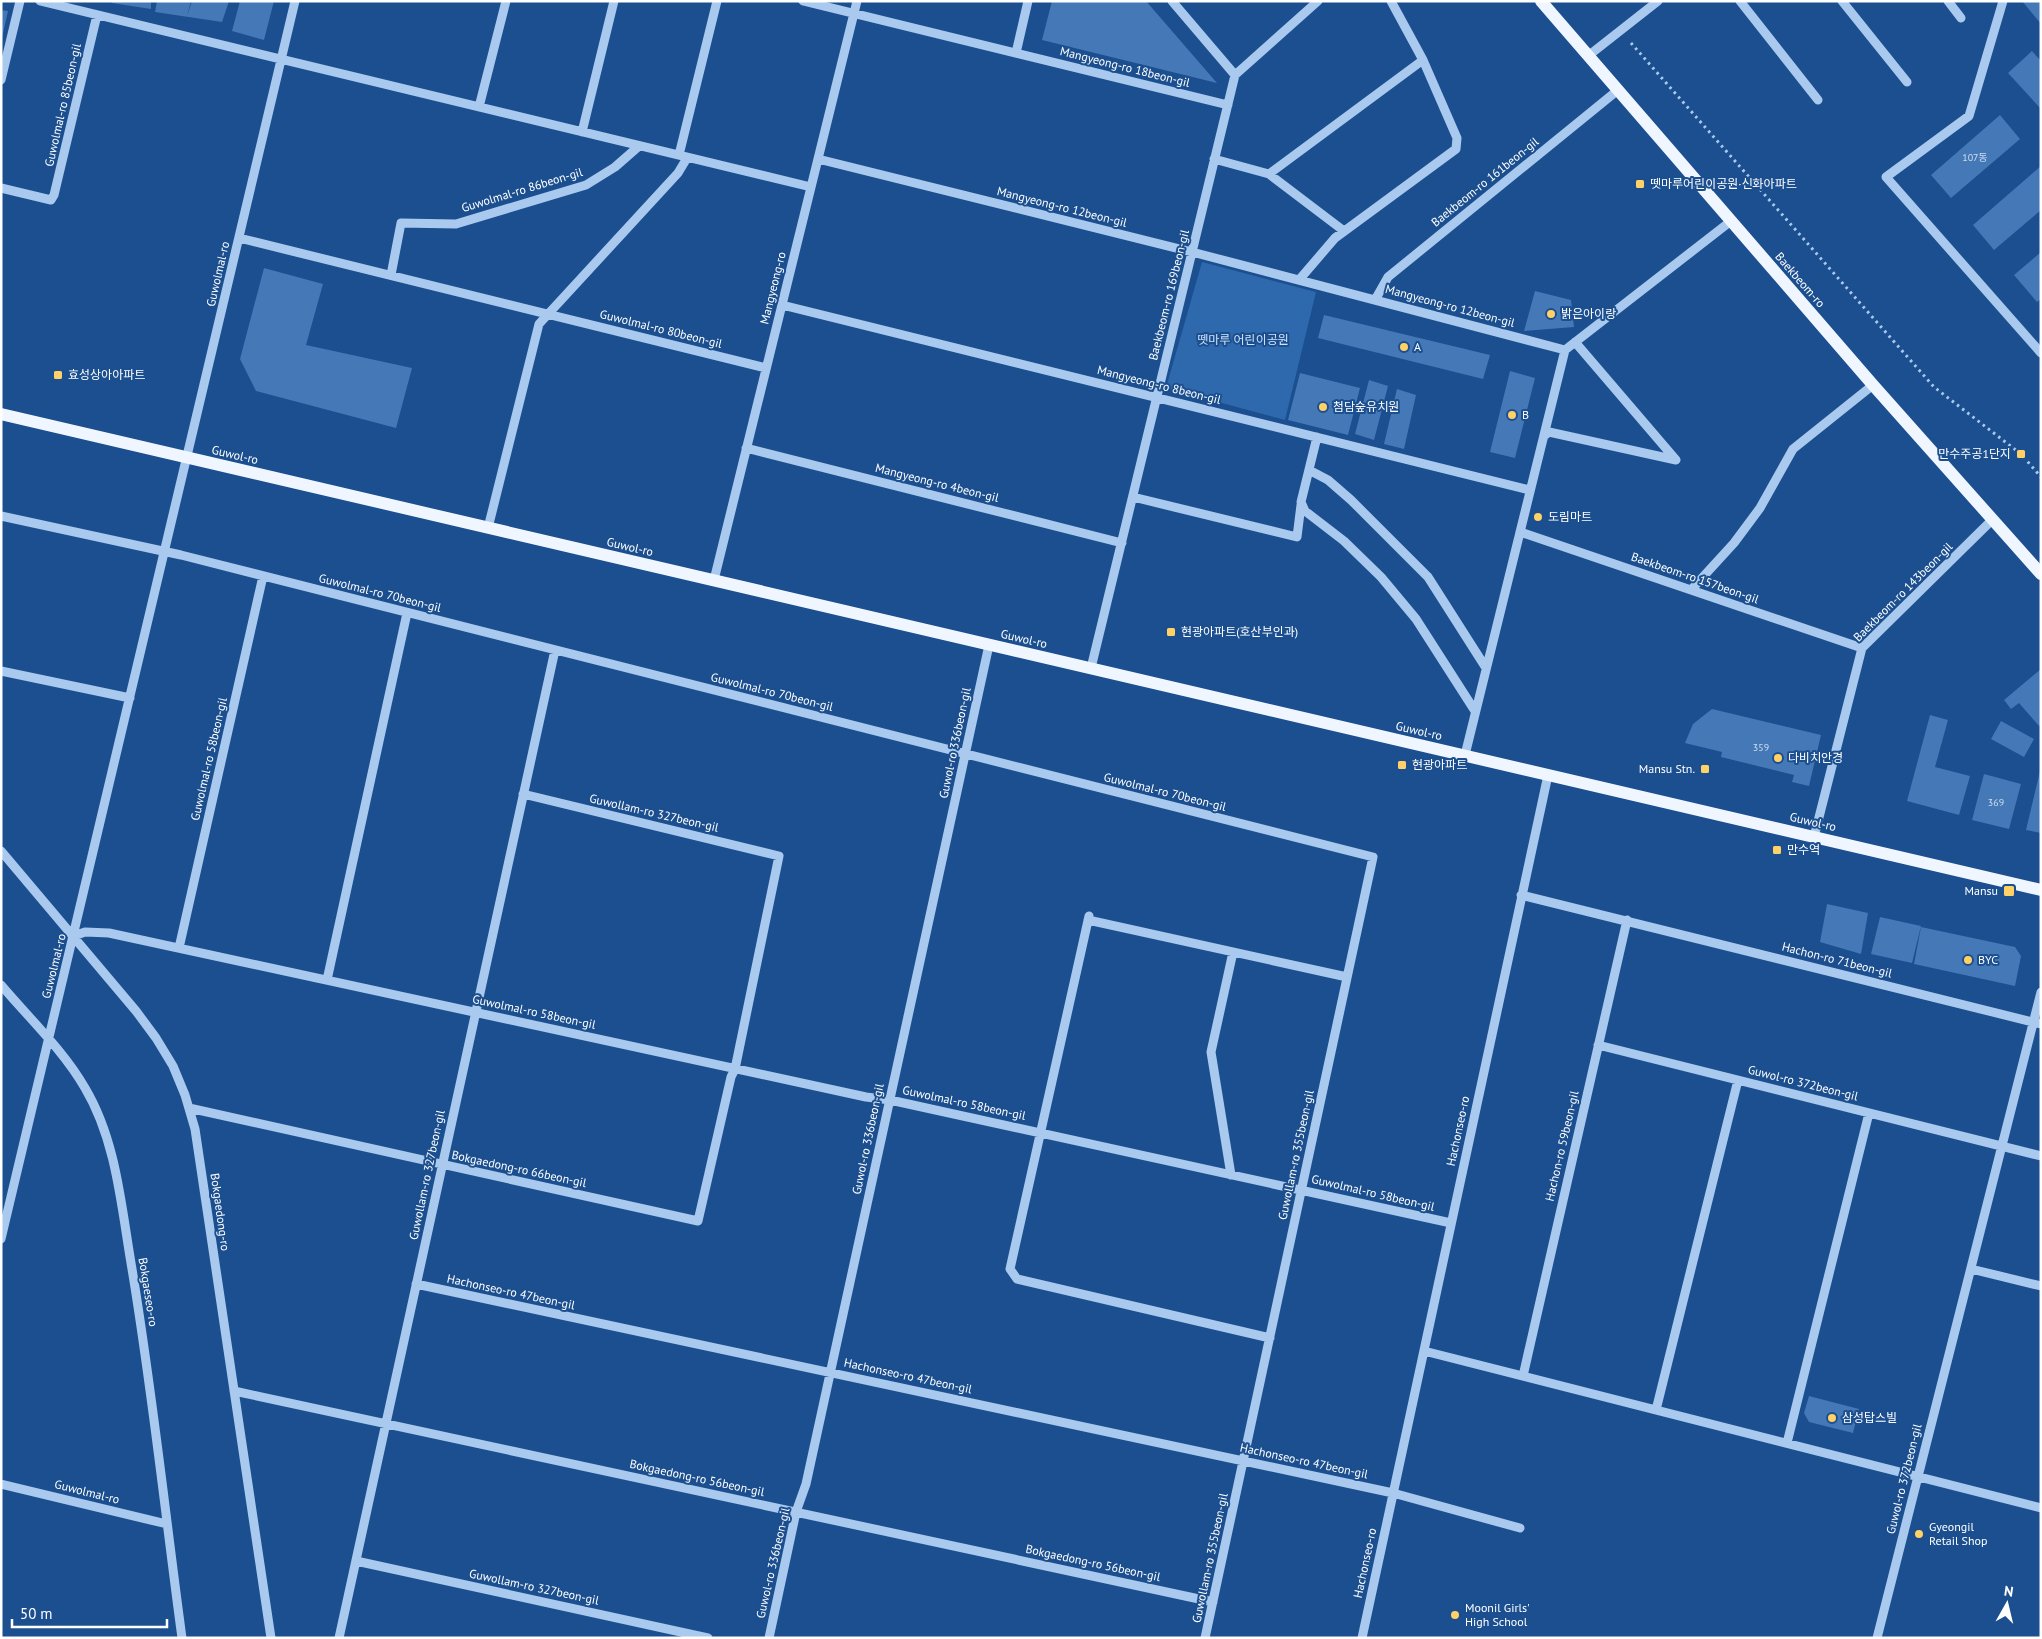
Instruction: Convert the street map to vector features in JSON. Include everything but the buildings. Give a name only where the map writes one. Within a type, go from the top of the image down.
[{"type":"main road","name":"Baekbeom-ro","points":[[1541,1],[1873,385],[2041,574]]},
{"type":"main road","name":"Guwol-ro","points":[[1,414],[2041,890]]},
{"type":"street","points":[[1,80],[20,1]]},
{"type":"street","points":[[40,1],[811,188]]},
{"type":"street","name":"Guwolmal-ro","points":[[1,1239],[5,1204],[74,936],[295,1]]},
{"type":"street","points":[[479,107],[506,1]]},
{"type":"street","points":[[582,132],[614,1]]},
{"type":"street","points":[[488,528],[539,324],[550,315],[678,173],[717,1]]},
{"type":"street","name":"Mangyeong-ro 18beon-gil","points":[[803,1],[1228,105]]},
{"type":"street","name":"Mangyeong-ro","points":[[714,580],[857,1]]},
{"type":"street","points":[[1016,53],[1028,1]]},
{"type":"street","points":[[1172,1],[1235,75],[1318,1]]},
{"type":"street","points":[[1299,280],[1335,238],[1456,149],[1457,138],[1423,60],[1390,1]]},
{"type":"street","points":[[1588,56],[1658,1]]},
{"type":"street","points":[[1740,1],[1818,100]]},
{"type":"street","points":[[1842,1],[1907,82]]},
{"type":"street","points":[[1948,1],[1961,18]]},
{"type":"street","points":[[2003,1],[1969,116],[1886,177],[2041,353]]},
{"type":"street","name":"Guwolmal-ro 85beon-gil","points":[[1,188],[51,200],[56,190],[97,15]]},
{"type":"street","points":[[1269,174],[1423,60]]},
{"type":"street","name":"Baekbeom-ro 169beon-gil","points":[[1091,668],[1235,75]]},
{"type":"street","name":"Baekbeom-ro 161beon-gil","points":[[1375,300],[1388,277],[1618,90]]},
{"type":"street","name":"Guwolmal-ro 86beon-gil","points":[[391,275],[401,224],[456,224],[586,185],[615,167],[639,146]]},
{"type":"street","points":[[1214,158],[1269,174],[1344,231]]},
{"type":"street","name":"Mangyeong-ro 12beon-gil","points":[[818,159],[1192,252],[1565,350]]},
{"type":"street","points":[[1464,755],[1565,350],[1731,222]]},
{"type":"street","name":"Guwolmal-ro 80beon-gil","points":[[239,238],[766,368]]},
{"type":"street","name":"Mangyeong-ro 8beon-gil","points":[[782,305],[1530,490]]},
{"type":"street","points":[[1544,436],[1549,432],[1676,460],[1575,342]]},
{"type":"street","points":[[1691,590],[1734,543],[1760,508],[1793,449],[1873,385]]},
{"type":"street","points":[[1133,497],[1297,537],[1301,502],[1317,437]]},
{"type":"street","name":"Mangyeong-ro 4beon-gil","points":[[746,448],[1122,543]]},
{"type":"street","points":[[1309,470],[1328,480],[1351,500],[1428,577],[1486,668]]},
{"type":"street","points":[[1301,502],[1304,511],[1344,541],[1381,577],[1416,619],[1476,711]]},
{"type":"street","points":[[1,516],[165,552]]},
{"type":"street","name":"Baekbeom-ro 143beon-gil","points":[[1814,837],[1862,648],[1992,520]]},
{"type":"street","name":"Baekbeom-ro 157beon-gil","points":[[1520,532],[1862,648]]},
{"type":"street","name":"Guwolmal-ro 70beon-gil","points":[[165,552],[1373,857]]},
{"type":"street","name":"Guwolmal-ro 58beon-gil","points":[[179,948],[263,576]]},
{"type":"street","points":[[327,980],[406,612]]},
{"type":"street","name":"Guwol-ro 336beon-gil","points":[[769,1638],[796,1512],[806,1484],[989,645]]},
{"type":"street","name":"Guwollam-ro 327beon-gil","points":[[339,1638],[555,650]]},
{"type":"street","points":[[1,671],[130,698]]},
{"type":"street","name":"Hachonseo-ro","points":[[1362,1638],[1548,775]]},
{"type":"street","name":"Guwollam-ro 327beon-gil","points":[[523,794],[779,856],[735,1069]]},
{"type":"street","name":"Bokgaedong-ro","points":[[1,851],[74,936],[156,1038],[173,1066],[189,1108],[195,1129],[270,1638]]},
{"type":"street","name":"Guwollam-ro 355beon-gil","points":[[1206,1638],[1373,857]]},
{"type":"street","name":"Hachon-ro 71beon-gil","points":[[1521,895],[2037,1023]]},
{"type":"street","name":"Guwolmal-ro 58beon-gil","points":[[1233,952],[1088,918],[1010,1269],[1017,1279],[1270,1338]]},
{"type":"street","name":"Hachon-ro 59beon-gil","points":[[1523,1376],[1627,920]]},
{"type":"street","name":"Guwolmal-ro 58beon-gil","points":[[74,936],[97,931],[179,948],[735,1069],[866,1097],[890,1100],[1451,1223]]},
{"type":"street","points":[[1231,1175],[1211,1052],[1233,952],[1347,977]]},
{"type":"street","name":"Bokgaeseo-ro","points":[[1,985],[86,1088],[105,1130],[119,1193],[139,1310],[182,1638]]},
{"type":"street","name":"Guwol-ro 372beon-gil","points":[[1877,1638],[2002,1146],[2037,1023],[2041,992]]},
{"type":"street","name":"Guwol-ro 372beon-gil","points":[[1598,1045],[2041,1156]]},
{"type":"street","name":"Bokgaedong-ro 66beon-gil","points":[[189,1108],[698,1221],[731,1077],[735,1069]]},
{"type":"street","points":[[1656,1410],[1738,1080]]},
{"type":"street","points":[[1787,1443],[1869,1113]]},
{"type":"street","points":[[1970,1269],[2041,1286]]},
{"type":"street","name":"Hachonseo-ro 47beon-gil","points":[[416,1284],[1393,1493]]},
{"type":"street","points":[[1424,1351],[2041,1508]]},
{"type":"street","name":"Bokgaedong-ro 56beon-gil","points":[[234,1391],[1213,1602]]},
{"type":"street","name":"Guwolmal-ro","points":[[1,1484],[167,1524]]},
{"type":"street","points":[[1393,1493],[1520,1528]]},
{"type":"street","name":"Guwollam-ro 327beon-gil","points":[[356,1562],[708,1638]]},
{"type":"path","points":[[1631,43],[1934,387],[2021,454],[2041,478]]},
{"type":"green space","name":"뗏마루 어린이공원","points":[[1202,262],[1316,292],[1285,420],[1166,388]]},
{"type":"place","name":"뗏마루어린이공원·신화아파트","points":[[1640,184]]},
{"type":"place","name":"밝은아이랑","points":[[1551,314]]},
{"type":"place","name":"A","points":[[1404,347]]},
{"type":"place","name":"효성상아아파트","points":[[58,375]]},
{"type":"place","name":"첨담숲유치원","points":[[1323,407]]},
{"type":"place","name":"B","points":[[1512,415]]},
{"type":"place","name":"만수주공1단지","points":[[2021,454]]},
{"type":"place","name":"도림마트","points":[[1538,517]]},
{"type":"place","name":"현광아파트(호산부인과)","points":[[1171,632]]},
{"type":"place","name":"다비치안경","points":[[1778,758]]},
{"type":"place","name":"현광아파트","points":[[1402,765]]},
{"type":"place","name":"Mansu Stn.","points":[[1705,769]]},
{"type":"place","name":"만수역","points":[[1777,850]]},
{"type":"place","name":"Mansu","points":[[2009,891]]},
{"type":"place","name":"BYC","points":[[1968,960]]},
{"type":"place","name":"삼성탑스빌","points":[[1832,1418]]},
{"type":"place","name":"Gyeongil Retail Shop","points":[[1919,1534]]},
{"type":"place","name":"Moonil Girls' High School","points":[[1455,1615]]}]
